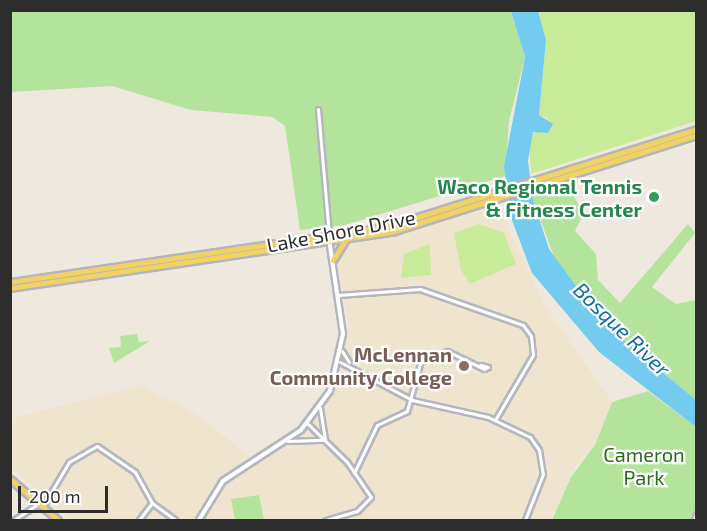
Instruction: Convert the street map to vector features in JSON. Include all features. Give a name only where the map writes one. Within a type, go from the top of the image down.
[{"type":"main road","name":"Lake Shore Drive","points":[[10,282],[329,238],[347,239],[401,230],[543,177],[696,129]]},
{"type":"main road","name":"Lake Shore Drive","points":[[10,288],[329,238],[394,225],[497,194],[546,183],[696,135]]},
{"type":"main road","points":[[333,260],[347,239]]},
{"type":"main road","points":[[10,479],[58,520]]},
{"type":"street","points":[[199,520],[228,476],[286,441],[307,423],[320,408],[340,362],[342,351],[338,295],[329,238],[318,110]]},
{"type":"street","points":[[338,295],[420,289],[523,325],[531,336],[532,355],[495,420]]},
{"type":"street","points":[[342,351],[353,365]]},
{"type":"street","points":[[354,473],[376,425],[401,417],[411,400],[417,367],[430,353],[447,351],[480,365]]},
{"type":"street","points":[[340,362],[353,365],[411,400],[495,420],[522,431],[538,450],[543,474],[525,520]]},
{"type":"street","points":[[320,408],[326,441]]},
{"type":"street","points":[[307,423],[354,473],[371,500],[331,520],[325,520]]},
{"type":"street","points":[[286,441],[326,441]]},
{"type":"street","points":[[14,520],[40,506],[69,462],[95,446],[135,472],[152,503],[175,520]]},
{"type":"street","points":[[139,520],[152,503]]},
{"type":"street","points":[[694,520],[696,514]]},
{"type":"shaded area","name":"McLennan Community College","points":[[498,206],[546,308],[612,402],[598,442],[574,468],[552,520],[72,520],[11,468],[11,430],[17,417],[139,385],[198,415],[256,462],[280,450],[304,431],[342,374],[348,323],[336,255],[344,244]]},
{"type":"green space","points":[[10,11],[511,11],[525,57],[509,121],[505,176],[345,225],[300,230],[285,126],[272,117],[191,110],[112,86],[11,92]]},
{"type":"green space","points":[[538,11],[696,11],[696,121],[531,174],[529,144],[535,130],[544,133],[547,118],[539,115],[546,40]]},
{"type":"green space","points":[[566,184],[584,213],[575,231],[596,254],[598,280],[620,303],[688,224],[695,233],[652,287],[676,304],[696,300],[696,400],[602,322],[558,267],[533,200],[533,186]]},
{"type":"green space","points":[[479,224],[504,233],[516,264],[470,284],[461,270],[454,233]]},
{"type":"green space","points":[[430,244],[431,275],[401,278],[404,254]]},
{"type":"green space","points":[[137,334],[139,342],[150,341],[114,363],[109,348],[121,347],[120,336]]},
{"type":"green space","name":"Cameron Park","points":[[648,391],[696,427],[696,520],[552,520],[571,477],[595,445],[612,402]]},
{"type":"green space","points":[[259,495],[264,520],[235,520],[231,499]]},
{"type":"water","points":[[511,11],[538,11],[546,40],[539,115],[553,124],[548,133],[533,132],[528,161],[533,200],[549,249],[602,322],[696,400],[696,427],[599,352],[532,273],[510,215],[504,166],[525,57]]},
{"type":"place","name":"Waco Regional Tennis & Fitness Center","points":[[654,197]]},
{"type":"place","name":"McLennan Community College","points":[[464,366]]},
{"type":"water label","name":"Bosque River","points":[[622,329]]}]
